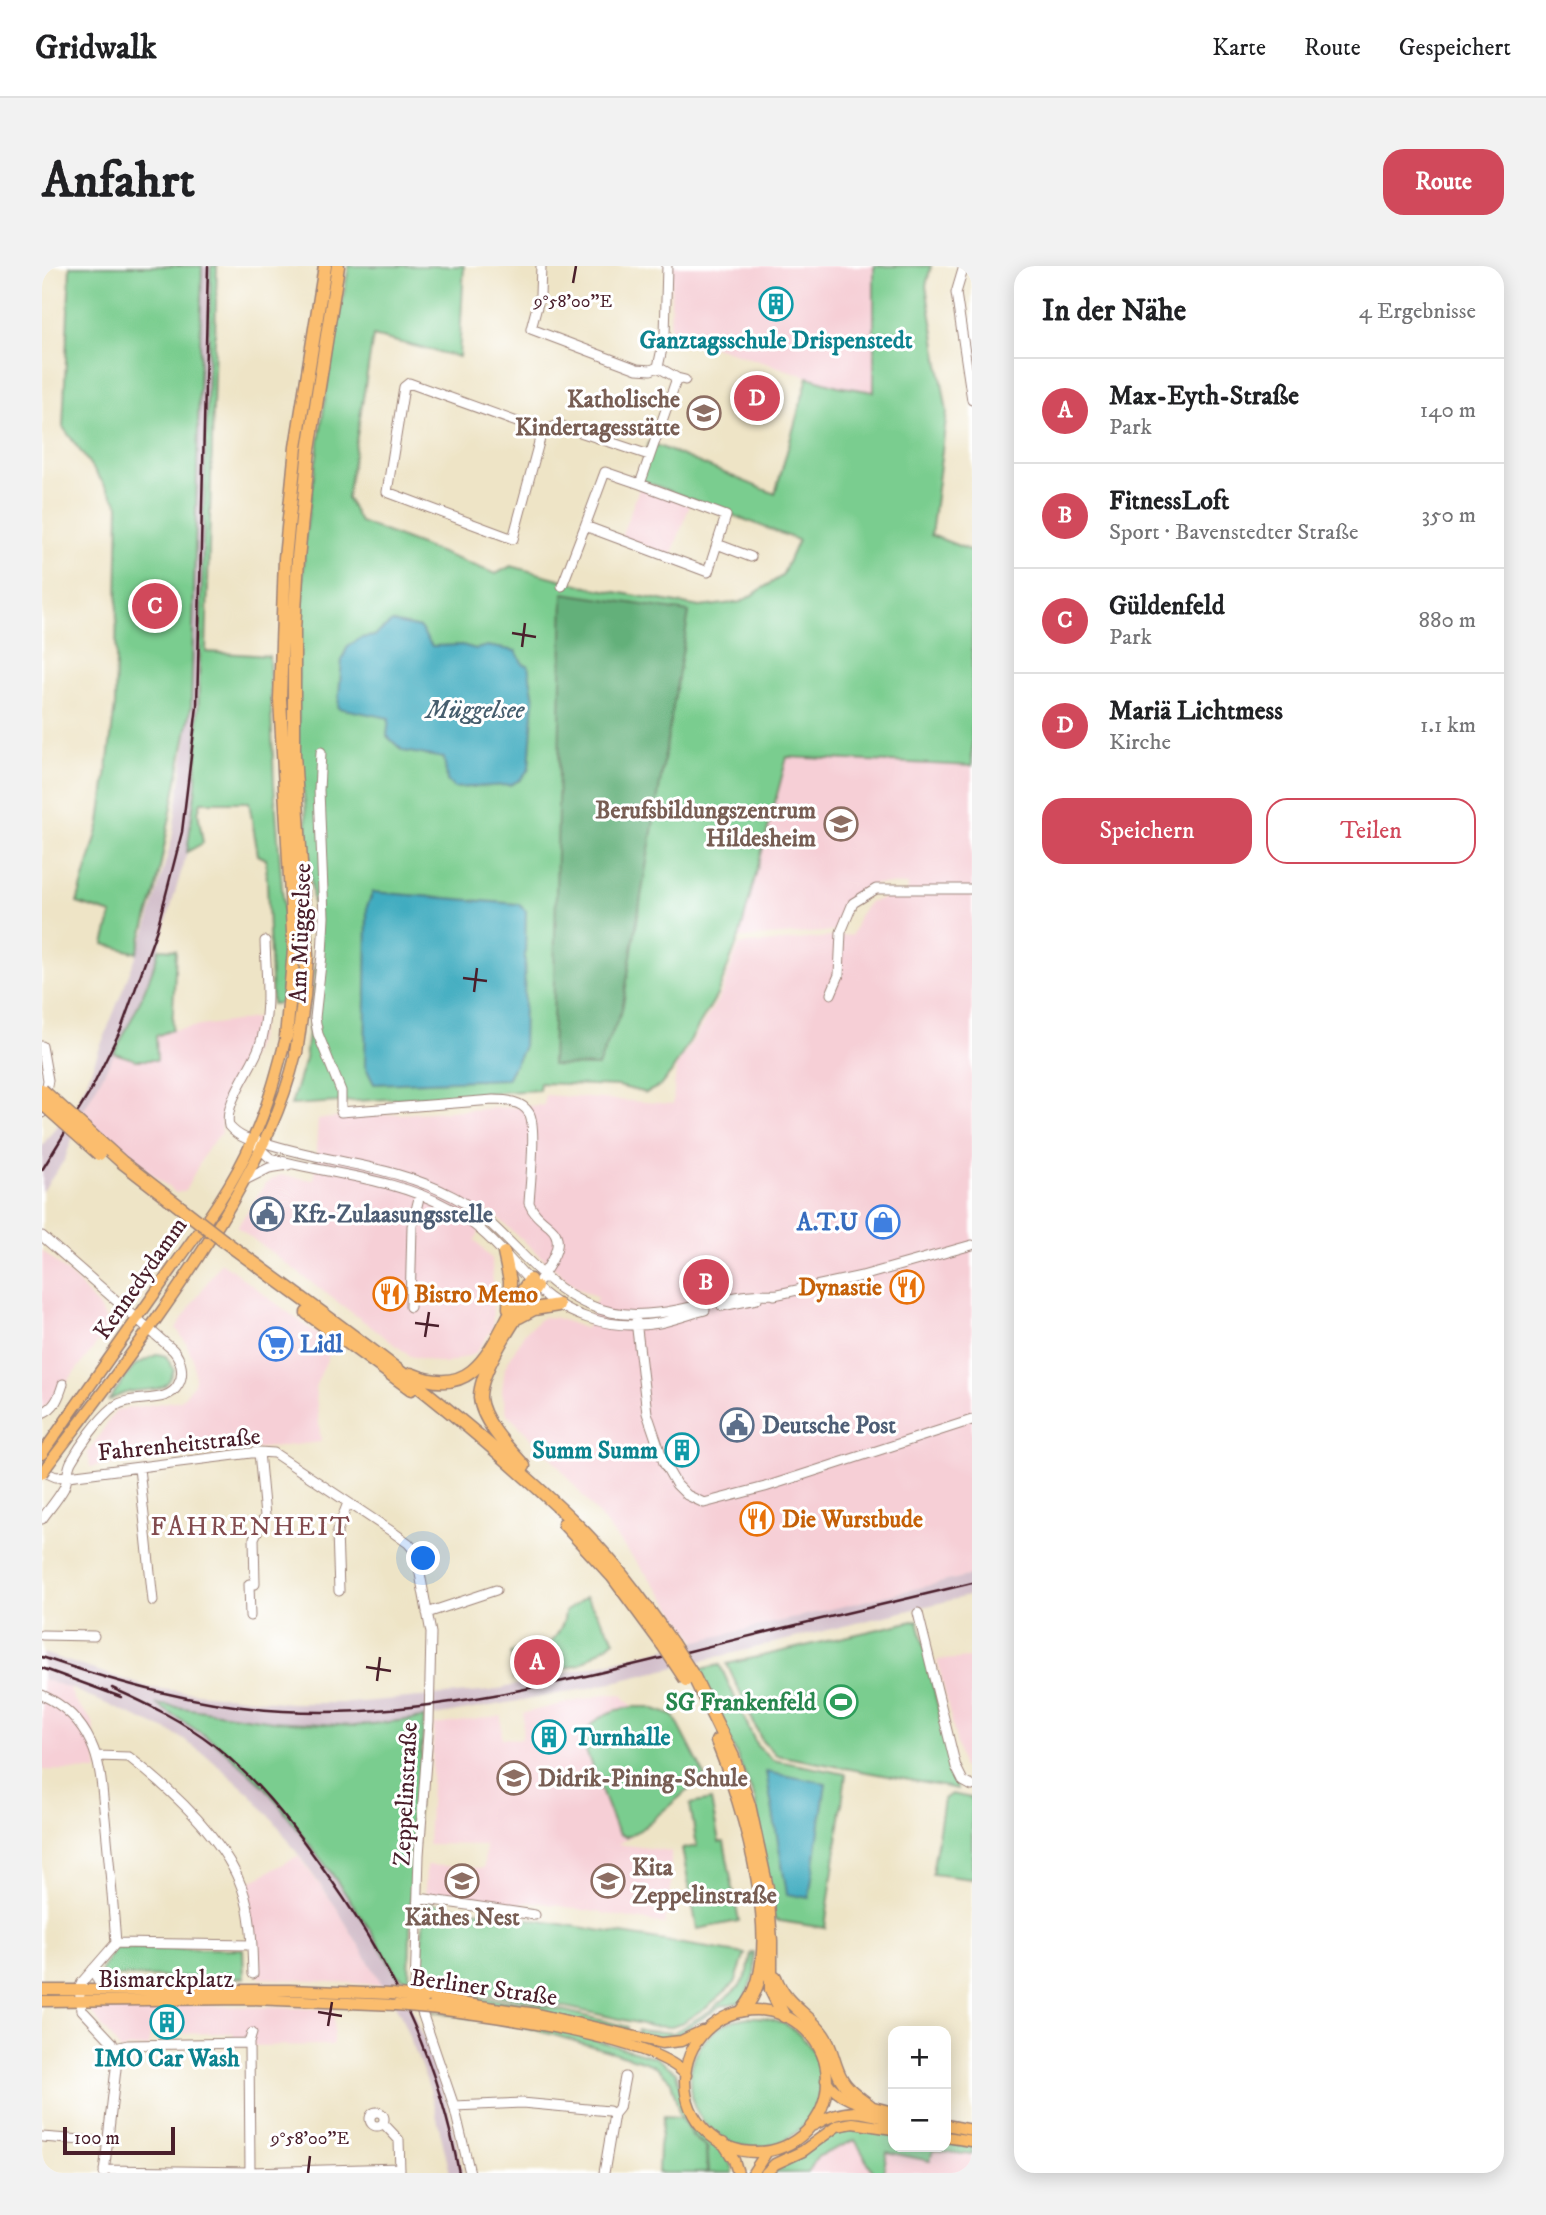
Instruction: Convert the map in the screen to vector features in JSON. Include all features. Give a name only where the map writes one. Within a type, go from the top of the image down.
[{"type":"highway","points":[[286,1038],[294,950],[280,699],[284,571],[296,447],[325,266]]},
{"type":"highway","points":[[296,1053],[307,956],[294,754],[294,631],[309,450],[340,266]]},
{"type":"highway","points":[[42,1090],[122,1162],[222,1245],[427,1402],[594,1549],[706,1698],[733,1757],[749,1805],[767,1888],[772,1955],[782,1993],[822,2034],[831,2048],[845,2085],[870,2106]]},
{"type":"highway","points":[[42,1102],[116,1168],[395,1366],[475,1431],[566,1514]]},
{"type":"highway","points":[[504,1253],[510,1282],[512,1317],[486,1371],[481,1389],[482,1407],[504,1444],[582,1536]]},
{"type":"highway","points":[[395,1366],[434,1382],[464,1378],[485,1358],[536,1280]]},
{"type":"highway","points":[[512,1317],[534,1309],[558,1306]]},
{"type":"highway","points":[[690,1679],[725,1760],[741,1807],[756,1872],[763,1941],[762,1965],[756,1990],[743,2010]]},
{"type":"highway","points":[[772,1955],[771,1990],[784,2016]]},
{"type":"main road","name":"Kennedydamm","points":[[42,1454],[209,1216],[253,1142],[275,1082],[286,1038]]},
{"type":"main road","name":"Kennedydamm","points":[[44,1470],[149,1329],[220,1222],[263,1147],[285,1096],[296,1053]]},
{"type":"main road","name":"Bismarckplatz","points":[[79,1995],[107,1989],[253,1994]]},
{"type":"main road","points":[[42,1990],[79,1995]]},
{"type":"main road","name":"Bismarckplatz","points":[[79,1995],[253,1994]]},
{"type":"main road","name":"Berliner Straße","points":[[253,1994],[391,1994],[641,2044],[673,2062],[686,2075]]},
{"type":"main road","name":"Berliner Straße","points":[[253,1994],[396,2005],[427,2003]]},
{"type":"main road","points":[[42,2001],[79,1995]]},
{"type":"main road","points":[[814,2124],[822,2108],[826,2080],[821,2056],[812,2039],[799,2026],[784,2016],[763,2009],[743,2010],[724,2014],[703,2031],[693,2048],[686,2075],[688,2095],[695,2114],[707,2130],[723,2143],[740,2150],[766,2152],[794,2143],[814,2124],[832,2115],[852,2111],[888,2120]]},
{"type":"main road","name":"Berliner Straße","points":[[641,2044],[671,2043],[703,2031]]},
{"type":"main road","points":[[826,2080],[838,2093],[888,2111]]},
{"type":"main road","points":[[766,2173],[775,2164],[803,2151],[836,2126],[853,2123],[888,2128]]},
{"type":"main road","points":[[951,2125],[972,2130]]},
{"type":"main road","points":[[951,2138],[972,2141]]},
{"type":"main road","points":[[723,2143],[734,2160],[738,2173]]},
{"type":"main road","points":[[753,2173],[766,2152]]},
{"type":"street","points":[[541,266],[540,295],[531,329],[637,369],[651,370],[658,367]]},
{"type":"street","points":[[658,367],[665,335],[667,266]]},
{"type":"street","points":[[964,266],[956,293],[972,400]]},
{"type":"street","points":[[640,484],[649,455],[681,379],[658,367]]},
{"type":"street","points":[[542,431],[513,540],[387,492],[404,387],[409,383],[542,431],[559,425],[649,455]]},
{"type":"street","points":[[562,586],[605,472],[726,516],[708,572],[585,526]]},
{"type":"street","points":[[717,544],[751,556]]},
{"type":"street","name":"Am Müggelsee","points":[[321,752],[319,790],[324,917],[323,955],[315,1018],[318,1034],[341,1091],[341,1112],[494,1100],[518,1103],[526,1109],[533,1122],[529,1203],[533,1213],[555,1231],[558,1239],[555,1254],[536,1280]]},
{"type":"street","points":[[831,994],[839,975],[841,932],[853,903],[876,889],[972,889]]},
{"type":"street","points":[[265,942],[267,1019],[260,1047],[228,1116],[229,1126],[263,1147],[373,1167],[424,1183],[456,1199],[478,1213],[558,1306],[598,1321],[637,1325],[661,1322],[710,1308],[862,1276],[972,1245]]},
{"type":"street","points":[[42,1046],[48,1080],[42,1113]]},
{"type":"street","points":[[263,1147],[270,1158],[370,1178],[420,1194],[472,1223],[536,1280],[588,1305],[611,1312],[635,1314],[710,1304],[744,1295],[779,1294]]},
{"type":"street","points":[[244,1181],[269,1168],[293,1164]]},
{"type":"street","points":[[410,1307],[412,1226],[420,1194]]},
{"type":"street","points":[[42,1236],[179,1357],[181,1367],[178,1387],[165,1395],[117,1404],[100,1422],[69,1464],[64,1488],[42,1519]]},
{"type":"street","points":[[635,1314],[647,1413],[664,1464],[676,1484],[687,1495],[704,1503],[765,1487],[972,1420]]},
{"type":"street","points":[[42,1413],[50,1409],[59,1397],[63,1384]]},
{"type":"street","points":[[250,1616],[249,1584],[255,1584],[254,1538],[265,1516],[259,1452]]},
{"type":"street","name":"Fahrenheitstraße","points":[[44,1470],[56,1477],[259,1452],[281,1456],[408,1543],[416,1552],[431,1633],[429,1692]]},
{"type":"street","points":[[139,1468],[153,1601]]},
{"type":"street","points":[[339,1591],[337,1531],[348,1503]]},
{"type":"street","points":[[427,1613],[496,1590]]},
{"type":"street","points":[[918,1614],[956,1767],[963,1782],[972,1786]]},
{"type":"street","points":[[42,1635],[94,1636]]},
{"type":"street","name":"Zeppelinstraße","points":[[429,1692],[419,1855],[415,1992],[454,2106],[470,2173]]},
{"type":"street","points":[[42,1695],[77,1720],[97,1756],[116,1943]]},
{"type":"street","points":[[97,1756],[129,1757],[182,1805],[209,1834],[225,1854],[242,1887],[252,1945]]},
{"type":"street","name":"Zeppelinstraße","points":[[419,1898],[535,1915]]},
{"type":"street","name":"Bismarckplatz","points":[[115,2048],[82,2010],[79,1995],[93,1969],[116,1943],[252,1945],[253,1974]]},
{"type":"street","name":"Bismarckplatz","points":[[93,1969],[98,1981],[107,1989]]},
{"type":"street","points":[[250,2173],[251,2038],[115,2048],[117,2060],[104,2172],[250,2173],[400,2171],[399,2140],[383,2123]]},
{"type":"street","points":[[604,2173],[614,2114],[619,2108],[625,2077]]},
{"type":"street","points":[[454,2106],[523,2103],[609,2111],[614,2114]]},
{"type":"street","points":[[42,2137],[108,2142]]},
{"type":"shaded area","points":[[202,266],[211,266],[201,674],[196,786],[187,852],[154,965],[127,1030],[80,1117],[65,1159],[42,1192],[42,1146],[56,1127],[73,1111],[86,1083],[146,931],[172,839],[191,708]]},
{"type":"shaded area","points":[[672,266],[874,266],[874,393],[838,386],[670,333]]},
{"type":"shaded area","points":[[640,486],[690,505],[671,556],[621,537]]},
{"type":"shaded area","points":[[787,757],[972,766],[972,1575],[697,1642],[664,1596],[556,1463],[507,1414],[502,1391],[505,1367],[525,1332],[543,1317],[557,1318],[586,1329],[597,1297],[575,1287],[490,1211],[475,1240],[492,1259],[493,1328],[475,1354],[445,1364],[410,1356],[237,1227],[266,1183],[280,1175],[314,1180],[318,1119],[544,1105],[545,1095],[673,1104],[676,1068],[720,996],[739,945],[852,935],[859,916],[868,903],[886,897],[907,897],[908,885],[875,884],[850,900],[840,931],[739,938]]},
{"type":"shaded area","points":[[263,1017],[257,1042],[221,1121],[222,1132],[207,1149],[185,1191],[176,1193],[80,1117],[114,1053],[136,1060],[156,1060],[156,1035],[172,1030]]},
{"type":"shaded area","points":[[42,1250],[77,1282],[99,1308],[105,1318],[106,1332],[42,1410]]},
{"type":"shaded area","points":[[221,1262],[333,1346],[315,1387],[321,1442],[90,1467],[88,1452],[116,1410],[181,1400],[193,1385],[193,1359],[176,1328]]},
{"type":"shaded area","points":[[972,1575],[972,1595],[585,1689],[424,1718],[355,1726],[273,1721],[158,1706],[215,1742],[258,1780],[302,1832],[369,1928],[397,1975],[427,2045],[448,2106],[463,2173],[450,2173],[430,2089],[400,2014],[336,1907],[275,1822],[250,1794],[207,1756],[175,1734],[70,1688],[42,1679],[42,1653],[151,1688],[290,1703],[349,1703],[491,1691]]},
{"type":"shaded area","points":[[972,1658],[972,1775],[962,1766],[937,1660]]},
{"type":"shaded area","points":[[42,1679],[70,1688],[74,1700],[93,1722],[98,1771],[42,1770]]},
{"type":"shaded area","name":"Didrik-Pining-Schule","points":[[607,1694],[622,1695],[633,1707],[615,1709],[581,1738],[615,1827],[619,1834],[632,1836],[618,1844],[671,1851],[671,1889],[665,1924],[543,1903],[515,1905],[425,1893],[426,1865],[484,1868],[485,1845],[428,1844],[434,1725],[501,1716],[502,1738],[522,1739],[523,1713]]},
{"type":"shaded area","points":[[298,1856],[336,1907],[383,1985],[259,1978],[244,1885]]},
{"type":"shaded area","points":[[85,2004],[334,2009],[333,2045],[233,2046],[233,2033],[150,2034],[149,2047],[121,2051]]},
{"type":"shaded area","points":[[829,2135],[888,2146],[888,2152],[951,2152],[951,2144],[972,2147],[972,2173],[772,2173]]},
{"type":"green space","points":[[70,266],[202,266],[191,708],[156,889],[137,953],[104,944],[112,914],[77,903],[100,823],[115,706],[119,505],[63,427]]},
{"type":"green space","points":[[211,266],[217,266],[206,652],[269,656],[274,785],[285,927],[282,1003],[272,1004],[266,859],[258,855],[249,802],[201,802],[198,812],[203,843],[187,852],[196,786]]},
{"type":"green space","points":[[349,266],[464,266],[459,357],[373,336],[347,498],[360,522],[496,574],[511,566],[593,588],[700,607],[741,602],[782,576],[798,540],[638,479],[649,442],[775,494],[808,377],[838,386],[874,392],[874,266],[931,266],[926,286],[947,412],[931,535],[972,551],[972,766],[787,757],[739,938],[717,995],[671,1073],[660,1086],[646,1093],[618,1086],[540,1083],[539,1090],[291,1105],[305,1059],[317,954],[298,749],[298,665],[305,537],[330,365]]},
{"type":"green space","points":[[563,593],[689,612],[622,1010],[598,1066],[552,1065]]},
{"type":"green space","points":[[159,949],[176,950],[172,1030],[156,1036],[157,1060],[136,1060],[114,1053],[140,1002]]},
{"type":"green space","points":[[158,1354],[166,1356],[174,1370],[167,1383],[158,1388],[127,1392],[108,1401],[135,1365]]},
{"type":"green space","points":[[586,1597],[615,1640],[579,1665],[514,1679],[511,1653],[518,1651],[523,1660],[545,1647],[561,1628],[565,1612]]},
{"type":"green space","name":"SG Frankenfeld","points":[[918,1620],[957,1789],[776,1755],[762,1741],[727,1664]]},
{"type":"green space","points":[[720,1665],[757,1746],[773,1760],[846,1774],[825,1928],[774,1920],[755,1799],[713,1699],[697,1670]]},
{"type":"green space","points":[[156,1704],[273,1721],[355,1726],[424,1718],[411,1892],[409,1981],[397,1975],[330,1871],[265,1787],[215,1742]]},
{"type":"green space","points":[[633,1707],[649,1707],[674,1716],[705,1776],[640,1830],[626,1837],[619,1834],[615,1827],[581,1738],[603,1716]]},
{"type":"green space","points":[[951,1794],[972,1798],[972,1879],[932,1874],[944,1799]]},
{"type":"green space","points":[[711,1800],[719,1842],[724,1842],[739,1921],[697,1929],[682,1849],[697,1846],[690,1804]]},
{"type":"green space","points":[[424,1902],[745,1954],[735,1983],[708,2006],[683,2022],[669,2027],[651,2026],[538,2001],[420,1987],[424,1985],[420,1983]]},
{"type":"green space","points":[[115,1948],[243,1949],[244,1978],[103,1976],[101,1971]]},
{"type":"green space","points":[[751,1953],[754,1953],[755,1974],[743,2001],[721,2006],[673,2038],[645,2038],[637,2035],[638,2030],[673,2033],[711,2010],[740,1986],[748,1972]]},
{"type":"green space","points":[[423,1992],[538,2004],[628,2027],[627,2033],[423,1995]]},
{"type":"green space","points":[[429,2011],[535,2023],[655,2057],[676,2072],[685,2108],[700,2132],[722,2151],[733,2168],[733,2173],[709,2173],[707,2147],[694,2136],[679,2112],[671,2081],[657,2067],[533,2029]]},
{"type":"green space","points":[[755,2017],[780,2022],[801,2036],[815,2057],[820,2082],[815,2107],[801,2128],[780,2142],[755,2147],[730,2142],[709,2128],[695,2107],[690,2082],[695,2057],[709,2036],[730,2022]]},
{"type":"green space","points":[[664,2116],[680,2117],[693,2137],[706,2148],[707,2173],[658,2173]]},
{"type":"green space","points":[[860,2128],[888,2133],[888,2152],[932,2152],[930,2161],[887,2152],[883,2173],[874,2173],[855,2140],[817,2157],[808,2173],[772,2173],[802,2151],[849,2129]]},
{"type":"green space","points":[[951,2144],[972,2147],[972,2155],[949,2152],[951,2152]]},
{"type":"water","name":"Müggelsee","points":[[392,622],[420,628],[432,646],[462,645],[476,649],[487,646],[516,651],[523,664],[528,665],[534,699],[529,769],[520,780],[510,785],[454,788],[447,781],[444,758],[403,751],[387,736],[389,718],[338,708],[342,659],[348,646],[361,638],[374,636]]},
{"type":"water","points":[[373,892],[518,904],[526,911],[523,1049],[507,1079],[374,1084],[365,1066],[367,906]]},
{"type":"water","points":[[766,1772],[826,1783],[809,1898],[787,1894]]},
{"type":"railway","points":[[42,1170],[90,1092],[121,1029],[157,929],[182,832],[197,706],[208,266]]},
{"type":"railway","points":[[42,1657],[131,1685],[221,1704],[283,1711],[386,1710],[540,1686],[972,1583]]},
{"type":"railway","points":[[42,1668],[121,1697]]},
{"type":"railway","points":[[112,1688],[190,1728],[243,1771],[270,1799],[343,1896],[387,1970],[423,2047],[438,2088],[459,2173]]},
{"type":"place","name":"Ganztagsschule Drispenstedt","points":[[776,304]]},
{"type":"place","name":"Mariä Lichtmess","points":[[757,398]]},
{"type":"place","name":"Katholische Kindertagesstätte","points":[[704,413]]},
{"type":"place","name":"Güldenfeld","points":[[155,606]]},
{"type":"place","name":"Berufsbildungszentrum Hildesheim","points":[[841,824]]},
{"type":"place","name":"Kfz-Zulaasungsstelle","points":[[267,1214]]},
{"type":"place","name":"A.T.U","points":[[883,1222]]},
{"type":"place","name":"FitnessLoft","points":[[706,1282]]},
{"type":"place","name":"Dynastie","points":[[907,1287]]},
{"type":"place","name":"Bistro Memo","points":[[390,1294]]},
{"type":"place","name":"Lidl","points":[[276,1344]]},
{"type":"place","name":"Deutsche Post","points":[[737,1425]]},
{"type":"place","name":"Summ Summ","points":[[682,1450]]},
{"type":"place","name":"Die Wurstbude","points":[[757,1519]]},
{"type":"place","name":"Max-Eyth-Straße","points":[[537,1662]]},
{"type":"place","name":"SG Frankenfeld","points":[[841,1702]]},
{"type":"place","name":"Turnhalle","points":[[549,1737]]},
{"type":"place","name":"Didrik-Pining-Schule","points":[[514,1778]]},
{"type":"place","name":"Käthes Nest","points":[[462,1881]]},
{"type":"place","name":"Kita Zeppelinstraße","points":[[608,1881]]},
{"type":"place","name":"IMO Car Wash","points":[[167,2022]]},
{"type":"district","name":"FAHRENHEIT","points":[[251,1526]]}]
